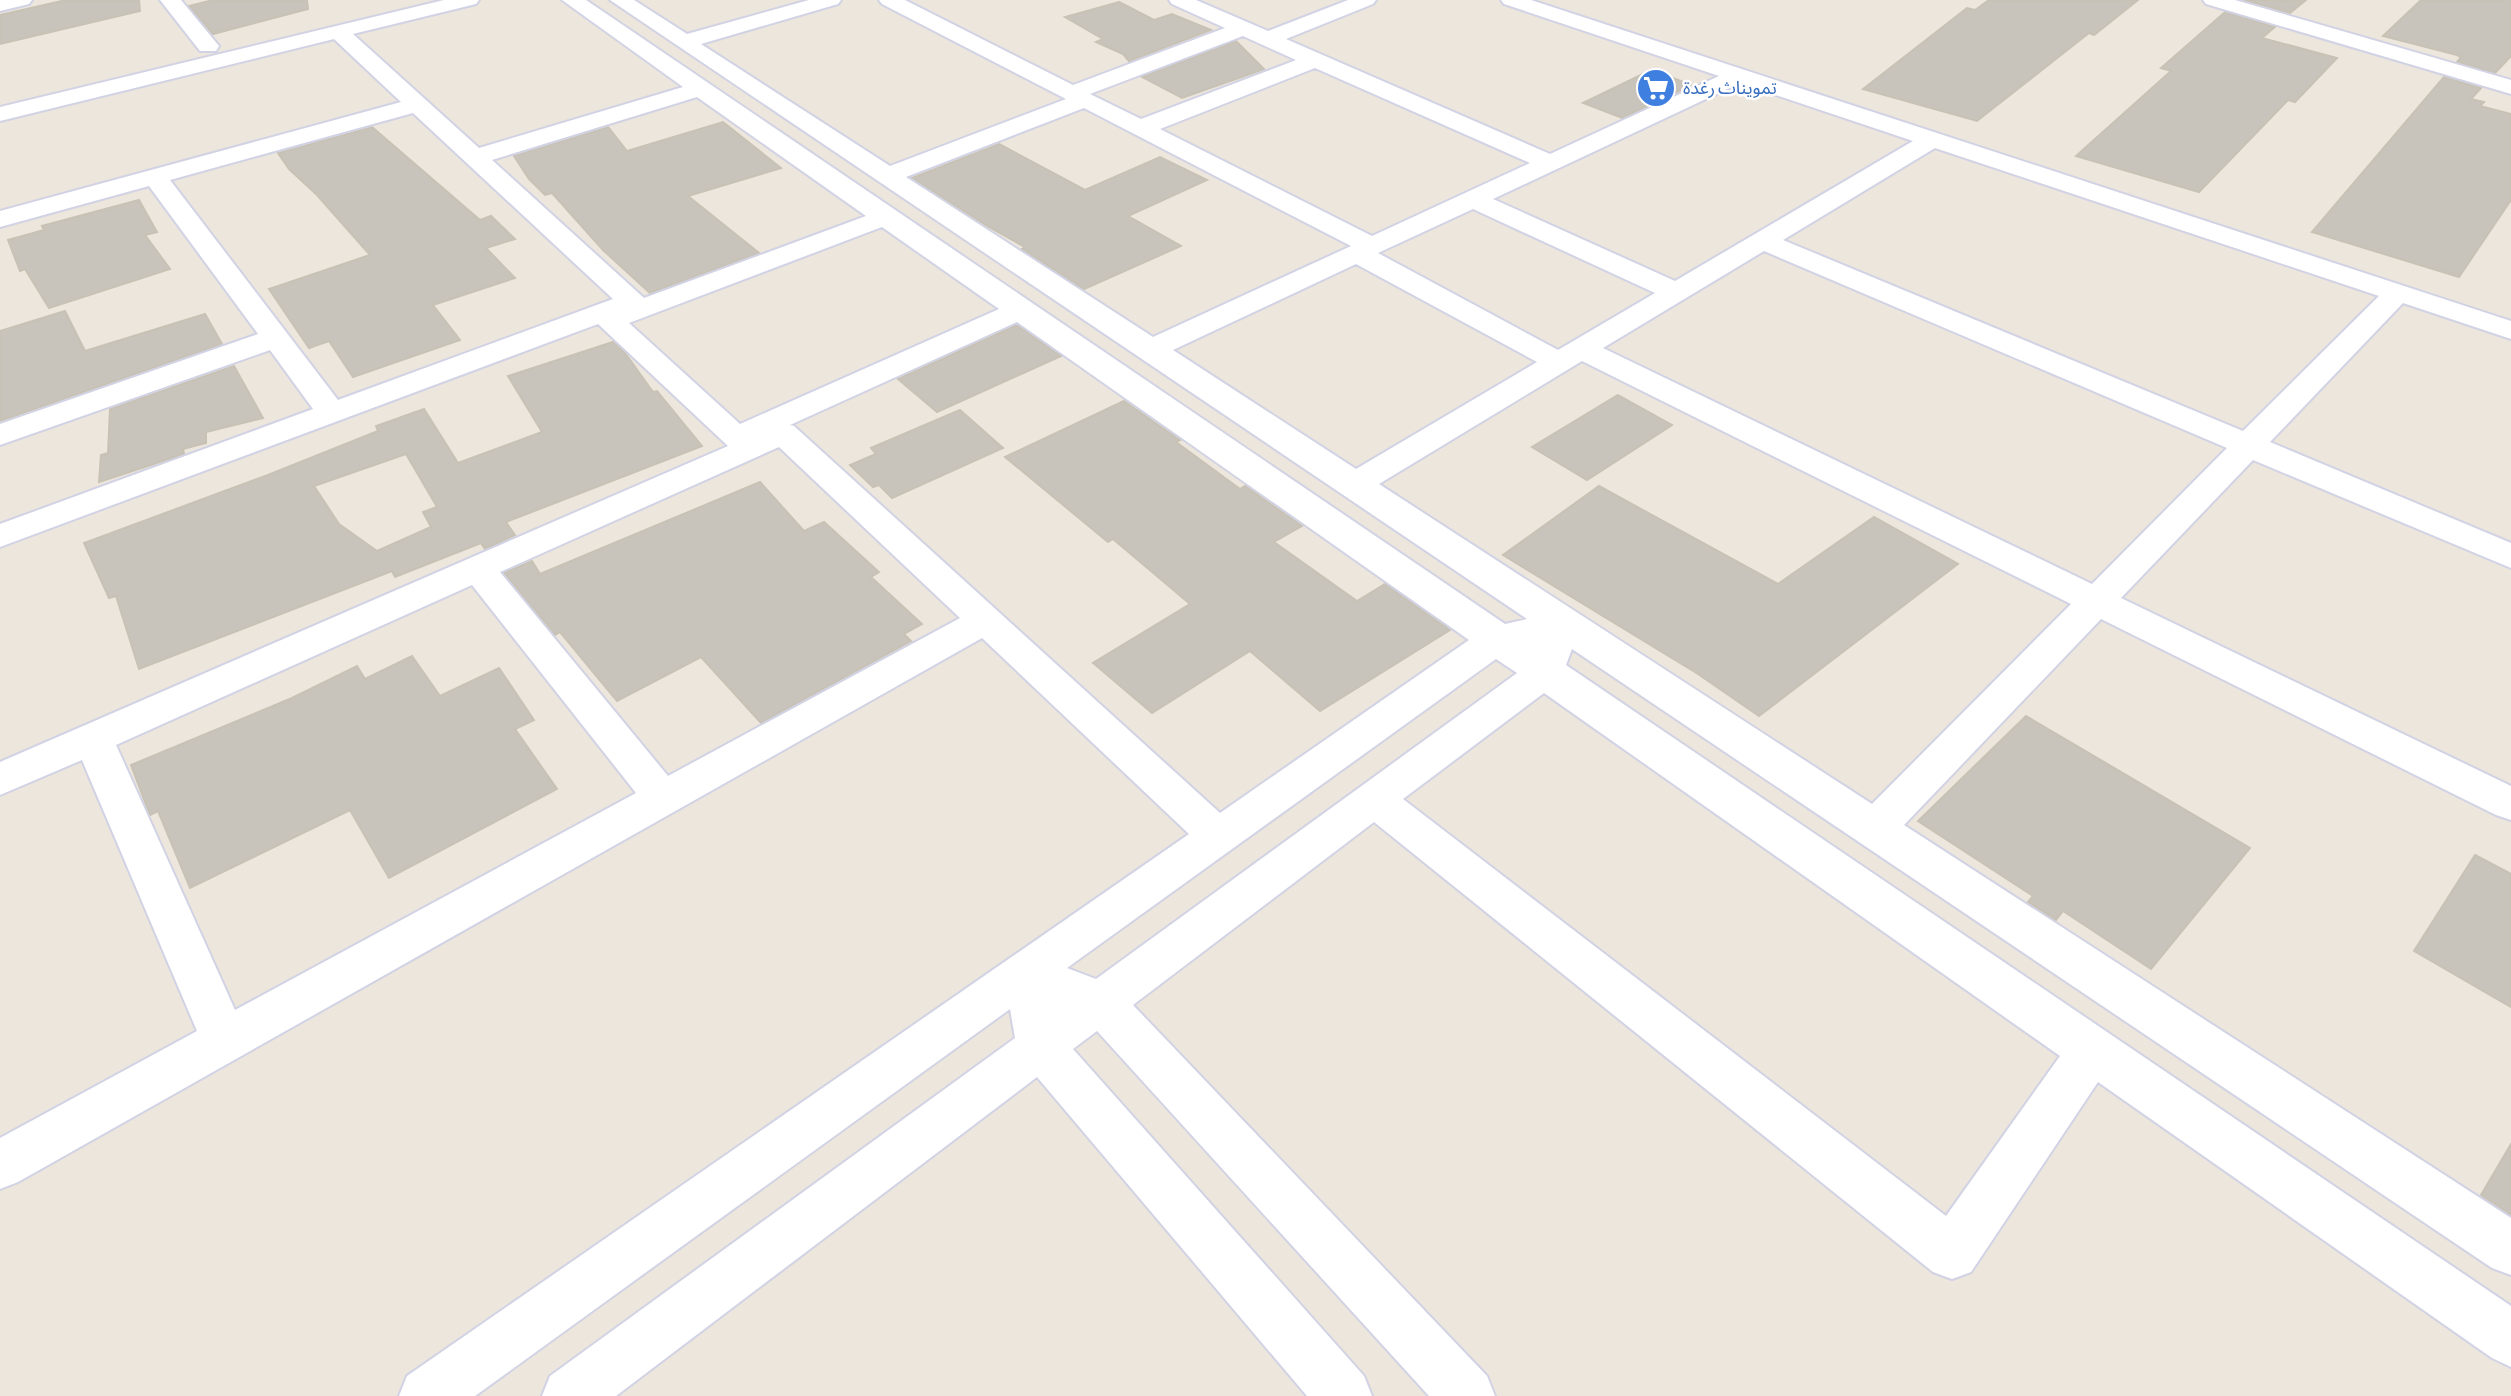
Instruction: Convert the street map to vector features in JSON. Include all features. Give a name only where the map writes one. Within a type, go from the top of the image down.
[{"type":"street","points":[[0,5],[22,0]]},
{"type":"street","points":[[170,0],[208,46]]},
{"type":"street","points":[[0,96],[404,0]]},
{"type":"street","points":[[0,114],[469,0]]},
{"type":"street","points":[[572,0],[2511,1339]]},
{"type":"street","points":[[620,0],[2511,1249]]},
{"type":"street","points":[[684,42],[831,0]]},
{"type":"street","points":[[889,0],[1140,128],[1364,250],[1570,355],[2097,601],[2511,804]]},
{"type":"street","points":[[1179,0],[1550,163]]},
{"type":"street","points":[[1267,39],[1366,0]]},
{"type":"street","points":[[1511,0],[2511,330]]},
{"type":"street","points":[[2213,0],[2511,87]]},
{"type":"street","points":[[886,176],[1244,28]]},
{"type":"street","points":[[338,32],[475,157],[621,311],[736,438]]},
{"type":"street","points":[[1140,128],[1315,60]]},
{"type":"street","points":[[1149,350],[1739,75]]},
{"type":"street","points":[[475,157],[701,89]]},
{"type":"street","points":[[0,219],[418,104]]},
{"type":"street","points":[[1353,485],[1933,139]]},
{"type":"street","points":[[155,177],[331,413]]},
{"type":"street","points":[[1472,199],[1676,292]]},
{"type":"street","points":[[0,536],[331,413],[886,217]]},
{"type":"street","points":[[1763,241],[2511,556]]},
{"type":"street","points":[[1874,828],[2398,293]]},
{"type":"street","points":[[736,438],[1021,310]]},
{"type":"street","points":[[0,435],[276,338]]},
{"type":"street","points":[[736,438],[783,433],[1218,836]]},
{"type":"street","points":[[0,779],[783,433]]},
{"type":"street","points":[[478,568],[663,798]]},
{"type":"street","points":[[0,1165],[985,620]]},
{"type":"street","points":[[427,1396],[1497,639],[1562,623]]},
{"type":"street","points":[[570,1396],[1545,672],[1562,623]]},
{"type":"street","points":[[93,738],[225,1040]]},
{"type":"street","points":[[1374,799],[1952,1253],[2092,1050]]},
{"type":"street","points":[[1026,972],[1100,1002],[1467,1396]]},
{"type":"street","points":[[1026,972],[1041,1046],[1344,1396]]},
{"type":"building","points":[[66,0],[139,0],[140,11],[0,44],[0,15]]},
{"type":"building","points":[[213,0],[307,0],[308,9],[213,34],[189,6]]},
{"type":"building","points":[[1989,0],[2138,0],[2094,35],[2089,33],[1977,121],[1863,89],[1967,8],[1975,10]]},
{"type":"building","points":[[2244,0],[2306,0],[2290,13]]},
{"type":"building","points":[[2421,0],[2511,0],[2511,56],[2495,73],[2457,62],[2461,57],[2457,55],[2383,36]]},
{"type":"building","points":[[1119,2],[1154,20],[1172,14],[1211,30],[1129,61],[1123,54],[1096,42],[1103,39],[1065,17]]},
{"type":"building","points":[[2225,12],[2275,27],[2262,38],[2337,58],[2295,102],[2288,100],[2199,192],[2076,156],[2171,71],[2161,68]]},
{"type":"building","points":[[1236,41],[1264,69],[1182,98],[1142,77]]},
{"type":"building","points":[[1651,70],[1692,85],[1622,118],[1583,103]]},
{"type":"building","points":[[2444,77],[2481,88],[2471,99],[2484,102],[2480,106],[2511,114],[2511,200],[2459,277],[2312,232]]},
{"type":"building","points":[[723,122],[781,168],[688,196],[759,253],[650,293],[603,250],[552,193],[545,195],[529,179],[514,156],[608,127],[627,151]]},
{"type":"building","points":[[372,127],[480,220],[491,216],[515,239],[486,248],[515,278],[433,305],[460,340],[353,377],[329,341],[309,348],[269,289],[370,255],[317,195],[289,169],[278,153]]},
{"type":"building","points":[[999,144],[1085,190],[1160,157],[1207,180],[1128,216],[1181,246],[1084,289],[1022,249],[1025,247],[912,178]]},
{"type":"building","points":[[139,200],[157,232],[145,235],[170,269],[49,308],[25,269],[20,271],[8,240],[44,230],[42,226]]},
{"type":"building","points":[[65,311],[85,351],[205,314],[222,344],[0,421],[0,331]]},
{"type":"building","points":[[1017,325],[1061,356],[937,412],[898,379]]},
{"type":"building","points":[[613,342],[625,353],[653,392],[657,391],[702,446],[506,522],[515,535],[485,549],[481,543],[395,577],[392,571],[139,669],[116,596],[109,598],[84,543],[268,475],[378,431],[376,426],[424,409],[458,463],[542,432],[508,376]],"holes":[[[406,454],[437,507],[423,512],[431,527],[377,551],[339,524],[314,486]]]},
{"type":"building","points":[[234,366],[263,418],[206,432],[206,443],[183,449],[184,454],[99,482],[101,455],[108,453],[110,409]]},
{"type":"building","points":[[1618,395],[1672,425],[1587,480],[1532,447]]},
{"type":"building","points":[[1124,401],[1180,440],[1176,442],[1240,489],[1245,486],[1302,526],[1274,542],[1357,601],[1385,584],[1450,630],[1320,711],[1250,651],[1152,713],[1093,663],[1190,604],[1113,539],[1108,542],[1005,457]]},
{"type":"building","points":[[960,410],[1003,448],[892,498],[879,485],[873,487],[850,465],[876,454],[871,448]]},
{"type":"building","points":[[760,482],[804,531],[824,522],[879,572],[871,577],[922,624],[904,634],[911,641],[761,723],[701,657],[617,701],[560,632],[555,635],[504,573],[532,561],[540,574]]},
{"type":"building","points":[[1599,486],[1778,584],[1874,517],[1958,564],[1759,716],[1698,674],[1503,555]]},
{"type":"building","points":[[412,656],[440,696],[499,668],[534,720],[515,729],[557,789],[389,878],[350,810],[190,888],[158,811],[150,815],[131,765],[292,698],[357,666],[365,679]]},
{"type":"building","points":[[2026,716],[2250,848],[2151,969],[2063,911],[2056,920],[2028,902],[2033,896],[1918,821]]},
{"type":"building","points":[[2475,855],[2511,874],[2511,1007],[2414,951]]},
{"type":"building","points":[[2511,1144],[2511,1215],[2481,1195]]},
{"type":"place","name":"تمويناث رغدة","points":[[1656,88]]}]
